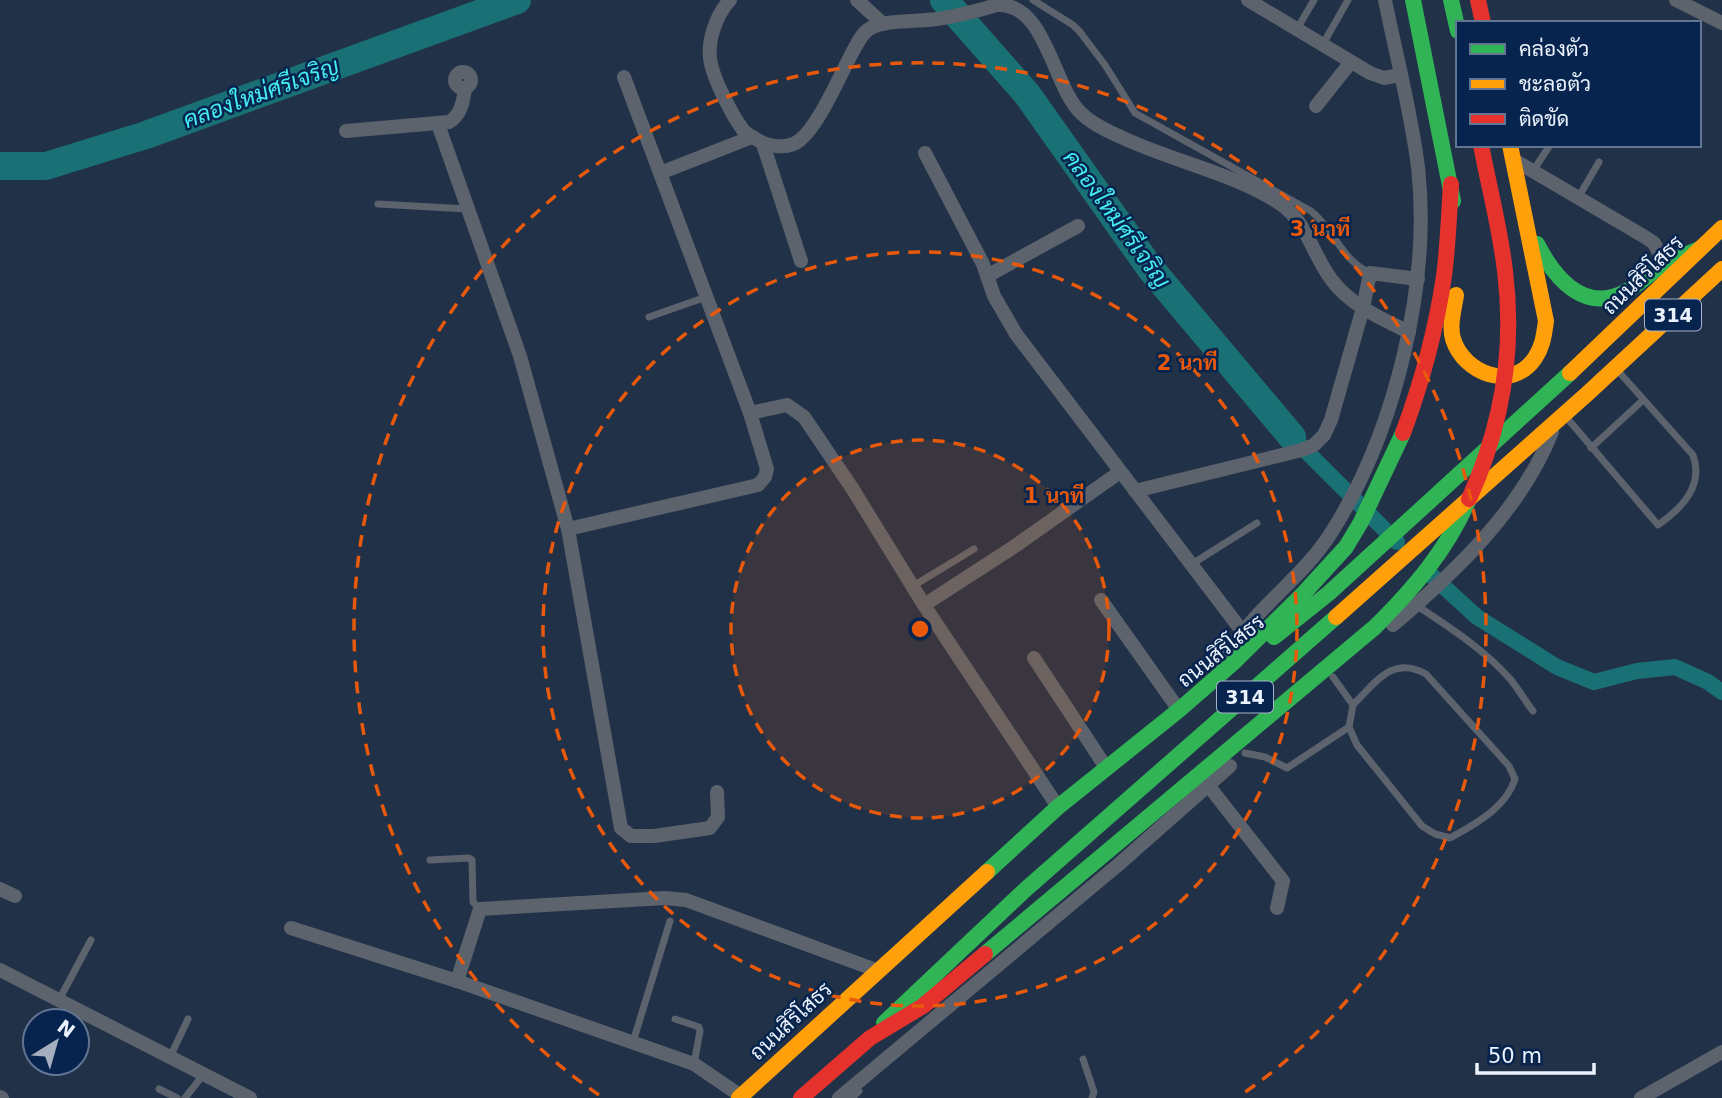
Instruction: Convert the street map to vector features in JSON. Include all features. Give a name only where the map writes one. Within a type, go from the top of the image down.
[{"type":"main road","points":[[1413,0],[1451,184],[1456,222],[1459,272],[1452,325],[1453,339],[1459,353],[1469,364],[1481,372],[1496,376],[1523,370],[1542,350],[1546,336],[1546,321],[1511,152]]},
{"type":"main road","points":[[1451,0],[1456,22]]},
{"type":"main road","points":[[1478,0],[1483,21]]},
{"type":"main road","points":[[870,1038],[923,1006],[1354,646],[1398,604],[1434,563],[1458,525],[1485,467],[1502,410],[1509,351],[1507,286],[1481,147]]},
{"type":"main road","points":[[1233,663],[1346,547],[1361,522],[1402,436],[1421,384],[1433,337],[1444,274],[1451,184]]},
{"type":"main road","points":[[1525,217],[1548,267],[1567,286],[1591,297],[1612,297],[1665,264],[1699,249]]},
{"type":"main road","name":"ถนนสิริโสธร","points":[[740,1097],[876,970],[1058,807],[1233,663],[1266,643],[1329,593],[1607,339],[1722,228]]},
{"type":"main road","name":"314","points":[[801,1098],[870,1038],[912,994],[1029,887],[1559,420],[1722,269]]},
{"type":"main road","points":[[1607,339],[1620,365]]},
{"type":"street","points":[[730,0],[722,9],[710,41],[710,64],[744,132],[758,141],[783,147],[798,142],[810,130],[861,38],[870,28],[883,24],[938,19],[999,5],[1015,9],[1033,22],[1063,87],[1079,112],[1099,127],[1165,157],[1210,171],[1258,191],[1280,204],[1294,215],[1330,278],[1346,296],[1409,332]]},
{"type":"street","points":[[857,0],[883,24]]},
{"type":"street","points":[[1248,0],[1370,73],[1384,78],[1400,75]]},
{"type":"street","points":[[1215,679],[1230,648],[1242,631],[1310,561],[1330,535],[1344,510],[1377,438],[1409,332],[1418,279],[1421,211],[1418,166],[1385,0]]},
{"type":"street","points":[[1676,0],[1722,23]]},
{"type":"street","points":[[1316,106],[1351,62]]},
{"type":"street","points":[[568,529],[758,485],[765,477],[766,469],[750,412],[624,77]]},
{"type":"street","points":[[346,131],[438,124],[455,119],[465,89]]},
{"type":"street","points":[[438,124],[520,356],[568,529],[621,828],[631,836],[654,836],[710,828],[718,817],[717,792]]},
{"type":"street","points":[[660,173],[758,141]]},
{"type":"street","points":[[758,141],[801,261]]},
{"type":"street","points":[[1511,152],[1533,171],[1654,243],[1665,264]]},
{"type":"street","points":[[925,153],[988,276],[994,296],[1016,334],[1242,631]]},
{"type":"street","points":[[988,276],[1078,226]]},
{"type":"street","points":[[1135,491],[1284,456],[1314,445],[1324,435],[1331,420],[1363,308],[1370,273],[1418,279]]},
{"type":"street","points":[[750,412],[787,405],[804,417],[852,488],[924,606],[1058,807]]},
{"type":"street","points":[[839,1098],[858,1093],[1416,606],[1492,530],[1527,483],[1559,420]]},
{"type":"street","points":[[924,606],[1120,472]]},
{"type":"street","points":[[1101,600],[1179,710]]},
{"type":"street","points":[[1034,658],[1107,769]]},
{"type":"street","points":[[1208,785],[1283,881],[1277,908]]},
{"type":"street","points":[[0,889],[15,896]]},
{"type":"street","points":[[457,981],[480,909],[665,898],[686,900],[876,970]]},
{"type":"street","points":[[291,928],[457,981],[694,1064],[740,1097]]},
{"type":"street","points":[[0,970],[250,1098]]},
{"type":"street","points":[[1641,1098],[1722,1052]]},
{"type":"lane","points":[[1033,0],[1080,32],[1105,65],[1135,113],[1311,211],[1334,234],[1351,262],[1370,273]]},
{"type":"lane","points":[[1297,29],[1314,0]]},
{"type":"lane","points":[[1323,45],[1348,0]]},
{"type":"lane","points":[[1533,171],[1549,147]]},
{"type":"lane","points":[[1578,198],[1599,162]]},
{"type":"lane","points":[[378,204],[467,209]]},
{"type":"lane","points":[[649,317],[706,297]]},
{"type":"lane","points":[[1559,420],[1591,448],[1658,525],[1674,513],[1697,480],[1698,469],[1693,455],[1642,401],[1620,365]]},
{"type":"lane","points":[[1591,448],[1642,401]]},
{"type":"lane","points":[[1191,564],[1257,523]]},
{"type":"lane","points":[[912,586],[974,549]]},
{"type":"lane","points":[[1416,606],[1480,651],[1510,680],[1533,711]]},
{"type":"lane","points":[[1401,666],[1413,667],[1426,674],[1509,766],[1515,779],[1510,793],[1478,822],[1450,838],[1435,834],[1422,826],[1357,745],[1349,727],[1353,705],[1383,675],[1401,666]]},
{"type":"lane","points":[[1333,677],[1353,705]]},
{"type":"lane","points":[[1245,753],[1265,757],[1287,768],[1349,727]]},
{"type":"lane","points":[[430,860],[472,860],[473,902],[480,909]]},
{"type":"lane","points":[[632,1043],[670,922]]},
{"type":"lane","points":[[59,1000],[91,940]]},
{"type":"lane","points":[[675,1019],[699,1027],[694,1064]]},
{"type":"lane","points":[[169,1057],[188,1020]]},
{"type":"lane","points":[[1083,1059],[1094,1092],[1092,1098]]},
{"type":"lane","points":[[185,1098],[203,1075]]},
{"type":"lane","points":[[159,1089],[177,1098]]},
{"type":"waterway","name":"คลองใหม่ศรีเจริญ","points":[[0,166],[46,166],[146,135],[517,0]]},
{"type":"waterway","name":"คลองใหม่ศรีเจริญ","points":[[944,0],[1027,94],[1150,268],[1292,437]]},
{"type":"waterway","points":[[1292,437],[1397,542]]},
{"type":"waterway","points":[[1431,575],[1477,617],[1557,667],[1594,682],[1637,671],[1675,667],[1708,682],[1722,692]]},
{"type":"traffic: fast","points":[[1413,0],[1453,201]]},
{"type":"traffic: fast","points":[[1451,0],[1456,22]]},
{"type":"traffic: fast","points":[[1537,244],[1566,284],[1587,296],[1599,298],[1625,292],[1664,265],[1699,249]]},
{"type":"traffic: fast","points":[[1274,637],[1329,593],[1570,373]]},
{"type":"traffic: fast","points":[[987,872],[1058,807],[1233,663],[1303,594],[1346,547],[1361,522],[1403,433]]},
{"type":"traffic: fast","points":[[985,954],[1375,627],[1403,598],[1440,552],[1469,499]]},
{"type":"traffic: fast","points":[[884,1023],[1026,889],[1336,617]]},
{"type":"traffic: slow","points":[[1456,295],[1452,334],[1467,362],[1490,374],[1502,376],[1514,374],[1535,358],[1544,336],[1546,321],[1510,147]]},
{"type":"traffic: slow","points":[[1570,373],[1722,228]]},
{"type":"traffic: slow","points":[[1336,617],[1587,394],[1722,269]]},
{"type":"traffic: slow","points":[[739,1098],[987,872]]},
{"type":"traffic: jam","points":[[1478,0],[1483,21]]},
{"type":"traffic: jam","points":[[1469,499],[1498,416],[1507,359],[1508,300],[1503,255],[1481,147]]},
{"type":"traffic: jam","points":[[1403,433],[1433,336],[1441,296],[1451,184]]},
{"type":"traffic: jam","points":[[801,1098],[870,1038],[923,1006],[985,954]]}]
